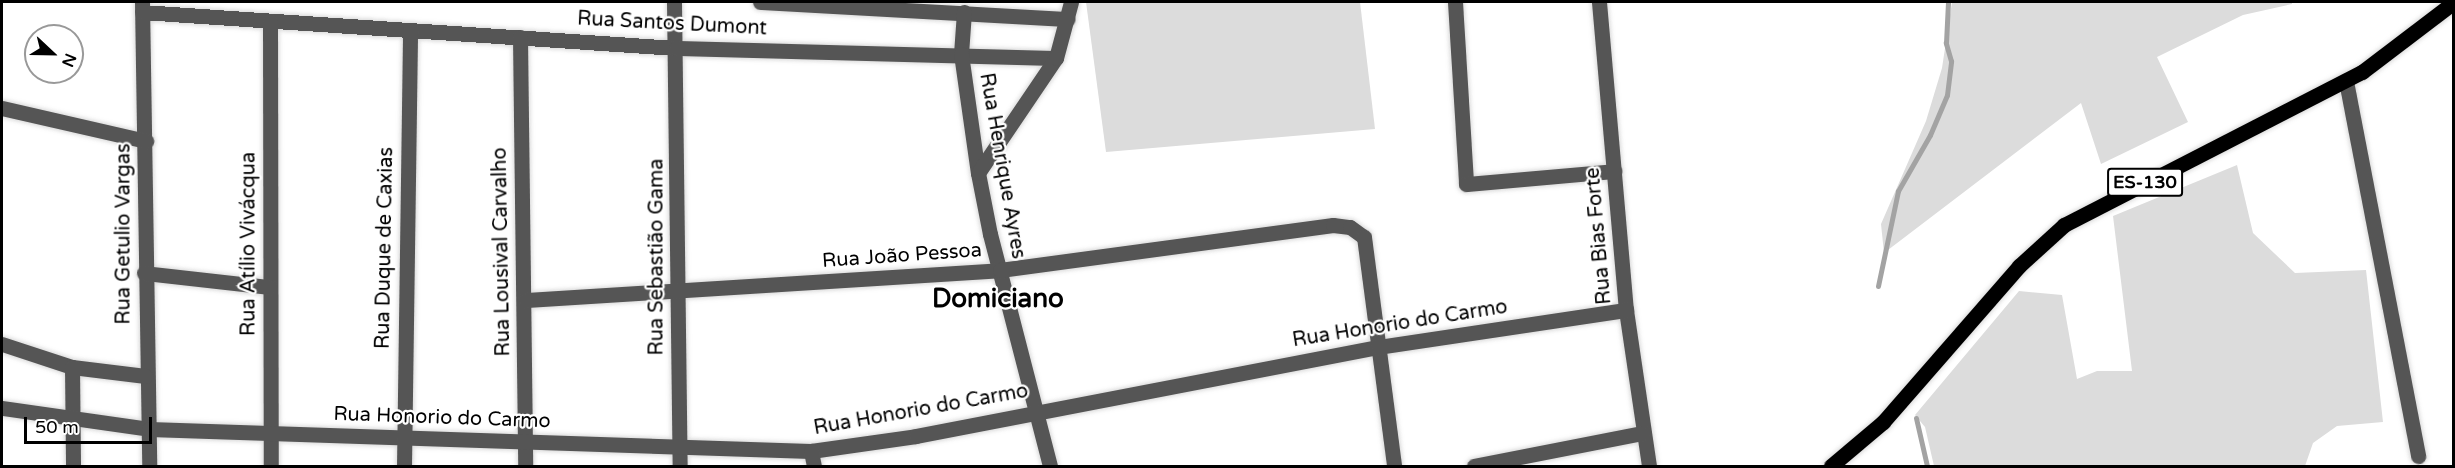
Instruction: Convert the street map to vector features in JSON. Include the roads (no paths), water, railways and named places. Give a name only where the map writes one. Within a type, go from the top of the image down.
[{"type":"main road","name":"ES-130","points":[[1831,466],[1883,422],[2019,266],[2064,225],[2346,81],[2419,31],[2454,2]]},
{"type":"street","name":"Rua Sebastião Gama","points":[[674,2],[680,466]]},
{"type":"street","points":[[760,2],[1068,19]]},
{"type":"street","points":[[978,173],[1056,58],[1071,2]]},
{"type":"street","points":[[1455,2],[1466,184],[1614,171]]},
{"type":"street","name":"Rua Bias Forte","points":[[1599,2],[1626,310],[1642,433],[1649,466]]},
{"type":"street","name":"Rua Santos Dumont","points":[[142,7],[270,21],[676,48],[1056,58]]},
{"type":"street","name":"Rua Getulio Vargas","points":[[142,7],[146,141],[145,376],[149,466]]},
{"type":"street","name":"Rua Henrique Ayres","points":[[964,12],[961,54],[978,173],[1050,466]]},
{"type":"street","name":"Rua Atílio Vivácqua","points":[[270,21],[271,466]]},
{"type":"street","name":"Rua Duque de Caxias","points":[[404,466],[410,30]]},
{"type":"street","name":"Rua Lousival Carvalho","points":[[519,37],[526,300],[525,466]]},
{"type":"street","points":[[2346,81],[2418,456]]},
{"type":"street","points":[[2,112],[146,141]]},
{"type":"street","name":"Rua João Pessoa","points":[[526,300],[678,293],[1000,270],[1334,225],[1350,226],[1364,237],[1378,347]]},
{"type":"street","points":[[144,273],[269,287]]},
{"type":"street","name":"Rua Honorio do Carmo","points":[[2,408],[149,429],[811,451],[916,436],[1378,347],[1626,310]]},
{"type":"street","points":[[2,344],[72,367],[145,376]]},
{"type":"street","points":[[1378,347],[1394,466]]},
{"type":"street","points":[[72,367],[73,466]]},
{"type":"street","points":[[1474,466],[1642,433]]},
{"type":"street","points":[[811,451],[814,466]]},
{"type":"waterway","points":[[1878,286],[1898,191],[1930,135],[1947,95],[1951,61],[1946,43],[1948,2]]},
{"type":"waterway","points":[[1916,418],[1927,466]]},
{"type":"district","name":"Domiciano","points":[[998,299]]}]
